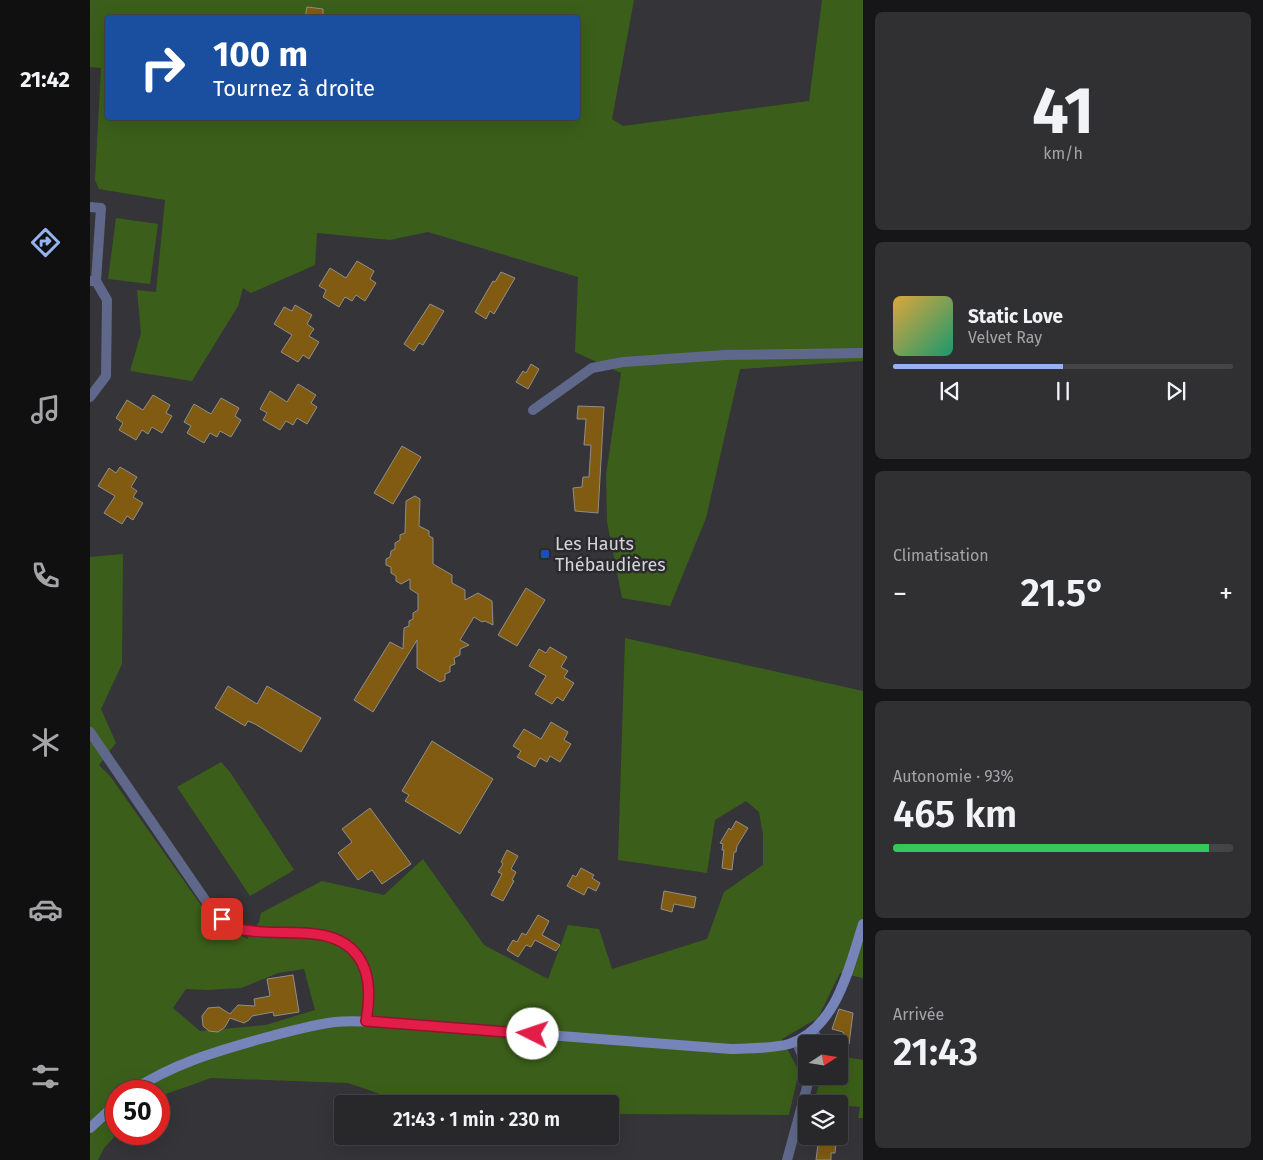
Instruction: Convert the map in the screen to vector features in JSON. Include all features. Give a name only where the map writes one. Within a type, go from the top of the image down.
[{"type":"main road","points":[[152,1080],[179,1065],[229,1048],[299,1029],[334,1022],[366,1021],[731,1049],[786,1044],[796,1041],[820,1024],[837,998],[850,966],[863,924]]},
{"type":"main road","points":[[90,1128],[105,1114]]},
{"type":"street","points":[[90,207],[101,208],[93,281],[107,300],[106,376],[90,397]]},
{"type":"street","points":[[533,410],[592,368],[623,362],[725,355],[863,352]]},
{"type":"street","points":[[90,732],[212,910],[231,927],[263,933],[316,934],[332,937],[345,943],[354,951],[361,960],[368,983],[366,1021]]},
{"type":"street","points":[[813,1030],[815,1035]]},
{"type":"street","points":[[796,1041],[798,1046]]},
{"type":"street","points":[[787,1160],[808,1085]]},
{"type":"green space","points":[[90,0],[634,0],[612,119],[623,126],[809,101],[822,0],[863,0],[863,361],[740,369],[706,518],[670,606],[622,598],[607,522],[606,475],[621,373],[575,352],[578,277],[428,232],[390,240],[317,233],[315,265],[251,293],[243,288],[238,306],[192,381],[130,371],[141,333],[137,290],[156,292],[165,200],[99,189],[95,180],[101,68],[90,67]]},
{"type":"green space","points":[[116,218],[158,224],[150,284],[108,279]]},
{"type":"green space","points":[[123,554],[122,664],[101,709],[116,743],[99,765],[110,776],[208,915],[247,939],[259,922],[261,913],[322,881],[384,895],[423,859],[484,945],[548,979],[568,925],[599,929],[612,969],[707,939],[724,892],[763,865],[763,835],[759,812],[746,801],[715,820],[707,873],[618,860],[625,638],[863,691],[863,978],[840,973],[818,1018],[782,1039],[798,1069],[789,1115],[619,1114],[619,1095],[383,1095],[348,1083],[211,1078],[170,1093],[170,1080],[105,1080],[105,1145],[107,1145],[98,1160],[90,1160],[90,557]],"holes":[[[304,969],[315,1010],[266,1025],[200,1031],[173,1008],[186,989],[241,988],[278,973]]]},
{"type":"green space","points":[[221,762],[230,772],[294,870],[250,896],[177,787]]},
{"type":"green space","points":[[848,1058],[863,1060],[863,1118],[858,1118],[860,1107],[848,1106],[848,1095],[816,1095],[819,1085],[848,1085]]},
{"type":"building","points":[[307,7],[323,9],[323,15],[306,15]]},
{"type":"building","points":[[357,261],[374,271],[370,279],[376,283],[365,301],[356,295],[352,301],[345,297],[339,307],[323,297],[326,290],[319,286],[330,268],[346,278]]},
{"type":"building","points":[[501,272],[515,278],[494,314],[490,311],[486,319],[475,312],[493,281],[495,282]]},
{"type":"building","points":[[430,304],[444,311],[423,345],[419,343],[414,351],[404,344]]},
{"type":"building","points":[[295,305],[312,315],[307,324],[314,329],[309,336],[319,342],[309,359],[303,355],[298,362],[281,352],[292,335],[274,324],[284,307],[292,311]]},
{"type":"building","points":[[531,364],[539,369],[528,389],[516,382],[523,371],[526,373]]},
{"type":"building","points":[[298,384],[316,395],[311,403],[317,407],[307,424],[297,418],[293,425],[286,421],[280,430],[263,420],[267,413],[260,409],[270,391],[287,402]]},
{"type":"building","points":[[153,395],[170,405],[166,413],[172,416],[162,433],[152,427],[148,434],[142,430],[136,440],[119,430],[123,423],[116,418],[127,400],[143,410]]},
{"type":"building","points":[[221,398],[239,408],[235,416],[241,420],[231,437],[220,431],[217,437],[210,433],[204,443],[187,433],[191,426],[184,422],[194,404],[211,414]]},
{"type":"building","points":[[578,406],[604,407],[598,513],[575,511],[573,488],[582,487],[583,477],[589,477],[591,445],[584,445],[586,419],[577,419]]},
{"type":"building","points":[[402,446],[421,457],[393,504],[374,493]]},
{"type":"building","points":[[120,467],[137,477],[131,487],[137,491],[133,497],[143,503],[133,520],[127,516],[122,524],[104,513],[115,496],[98,486],[109,468],[116,473]]},
{"type":"building","points":[[415,496],[420,499],[419,526],[429,531],[429,536],[433,538],[433,564],[452,575],[452,583],[465,590],[465,600],[478,593],[492,601],[493,625],[485,621],[482,622],[474,617],[460,640],[469,645],[460,649],[460,655],[454,658],[455,664],[450,666],[450,672],[445,674],[445,680],[440,682],[417,668],[417,640],[373,712],[354,700],[390,642],[403,649],[404,628],[409,626],[409,621],[413,619],[413,613],[418,610],[418,594],[410,589],[410,579],[401,584],[396,581],[396,576],[391,573],[391,567],[386,565],[386,559],[390,557],[391,551],[395,549],[395,543],[400,540],[400,535],[405,533],[406,501]]},
{"type":"building","points":[[526,588],[545,600],[517,646],[498,635]]},
{"type":"building","points":[[550,647],[567,657],[561,667],[568,671],[564,677],[574,683],[563,701],[557,697],[552,704],[535,694],[546,676],[529,666],[539,649],[546,653]]},
{"type":"building","points":[[228,686],[257,704],[267,686],[321,718],[301,752],[255,724],[248,721],[245,726],[215,708]]},
{"type":"building","points":[[551,722],[568,732],[564,740],[571,744],[560,762],[550,756],[547,762],[540,758],[535,767],[517,757],[521,751],[513,746],[524,729],[541,739]]},
{"type":"building","points":[[432,741],[493,779],[460,834],[405,801],[409,795],[402,791]]},
{"type":"building","points":[[370,808],[411,864],[382,884],[372,870],[358,880],[338,853],[352,842],[342,829]]},
{"type":"building","points":[[736,821],[748,828],[737,846],[736,852],[734,852],[732,870],[722,868],[724,850],[722,850],[723,844],[720,843],[729,828],[731,830]]},
{"type":"building","points":[[507,850],[518,856],[511,869],[516,872],[512,880],[514,881],[503,901],[491,895],[502,874],[498,872],[503,864],[501,862]]},
{"type":"building","points":[[581,868],[594,875],[592,878],[600,883],[596,891],[588,887],[584,895],[567,886],[573,875],[576,877]]},
{"type":"building","points":[[664,891],[696,897],[694,908],[674,904],[672,912],[661,909]]},
{"type":"building","points":[[538,915],[549,921],[542,935],[560,945],[556,951],[535,940],[531,947],[526,945],[518,957],[507,950],[513,940],[517,942],[522,933],[526,935]]},
{"type":"building","points":[[293,975],[299,1012],[274,1016],[273,1012],[252,1016],[244,1023],[230,1018],[225,1027],[218,1032],[209,1031],[203,1026],[202,1016],[208,1008],[219,1007],[230,1014],[238,1005],[255,1006],[254,999],[270,996],[267,979]]},
{"type":"building","points":[[839,1009],[853,1013],[849,1044],[848,1035],[832,1029]]},
{"type":"building","points":[[818,1145],[836,1145],[835,1153],[831,1153],[831,1160],[816,1160]]},
{"type":"place","name":"Les Hauts Thébaudières","points":[[545,554]]},
{"type":"route","points":[[222,919],[231,927],[240,930],[263,933],[316,934],[332,937],[345,943],[361,960],[366,972],[368,1014],[366,1021],[533,1034]]}]
